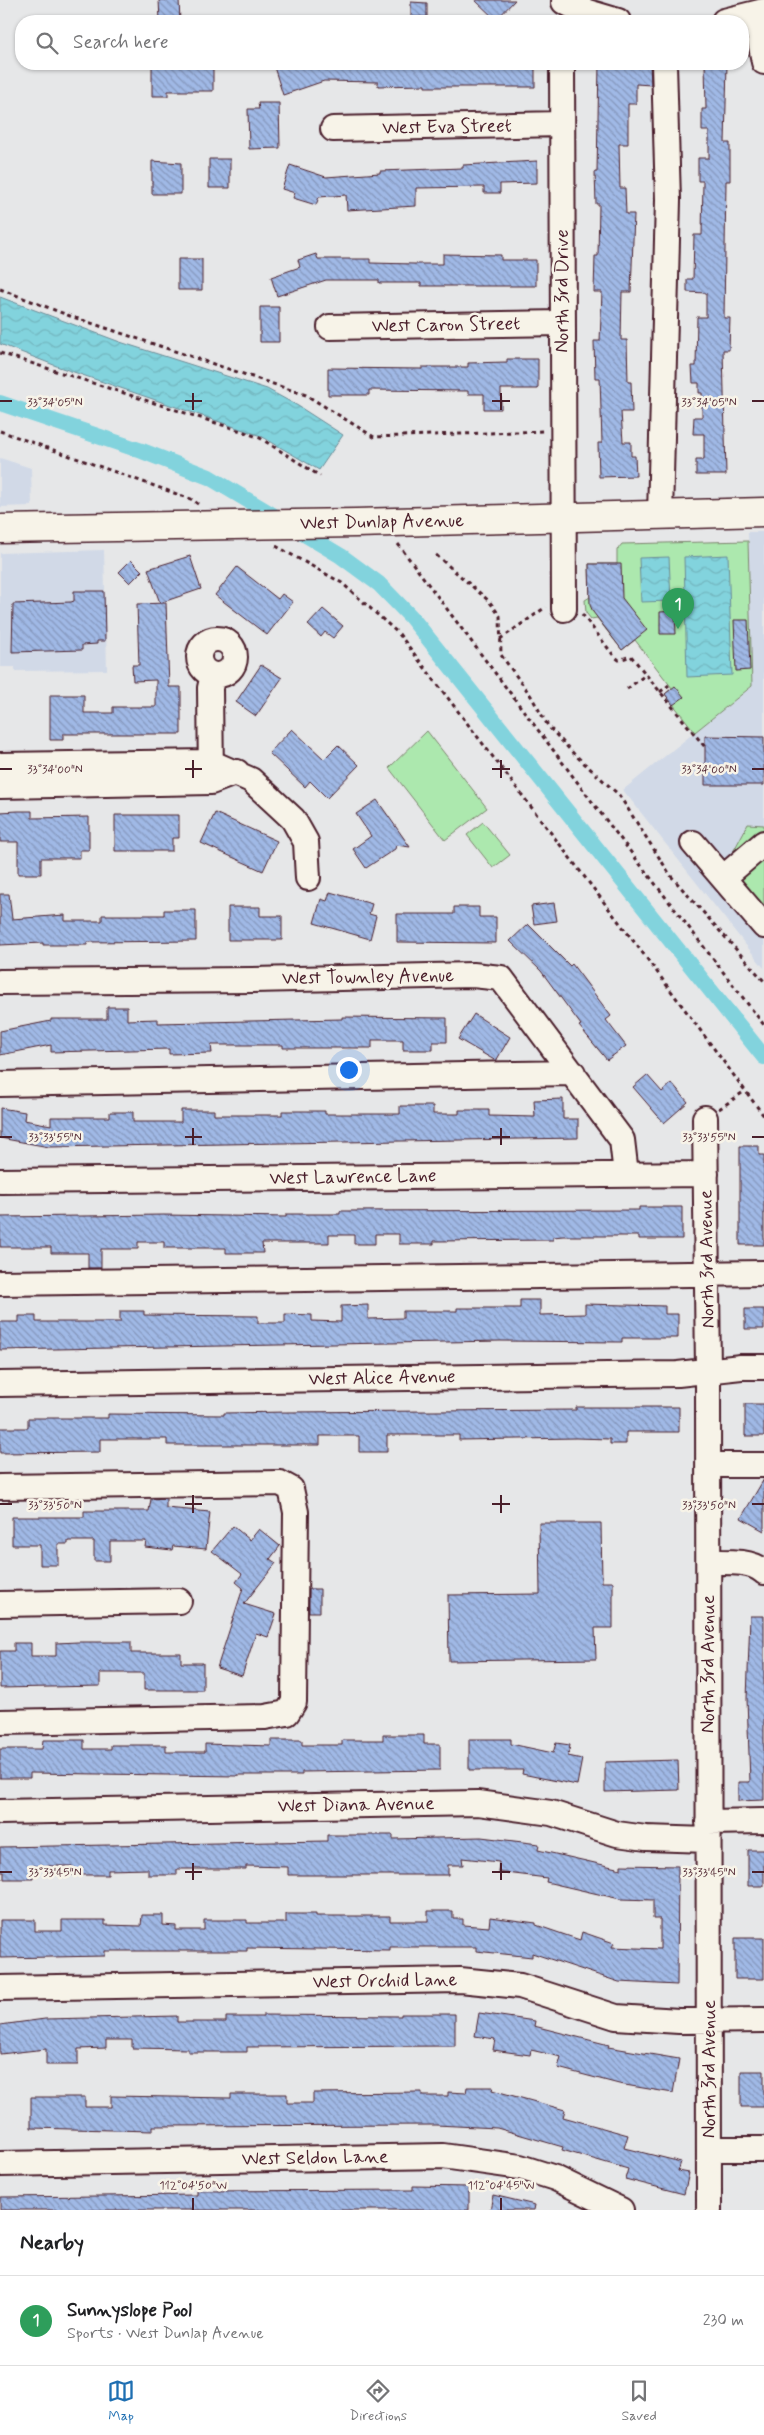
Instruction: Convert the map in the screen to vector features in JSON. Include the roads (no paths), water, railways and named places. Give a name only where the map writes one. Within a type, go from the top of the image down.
[{"type":"main road","name":"West Dunlap Avenue","points":[[0,529],[356,523],[764,512]]},
{"type":"street","points":[[562,8],[581,10],[598,15]]},
{"type":"street","points":[[758,13],[758,30],[764,62]]},
{"type":"street","name":"North 3rd Drive","points":[[562,70],[565,606]]},
{"type":"street","points":[[660,516],[668,200],[664,70]]},
{"type":"street","name":"West Eva Street","points":[[333,129],[561,124]]},
{"type":"street","name":"West Caron Street","points":[[330,328],[562,323]]},
{"type":"street","points":[[764,507],[764,512]]},
{"type":"street","points":[[211,772],[210,688],[213,675]]},
{"type":"street","points":[[0,765],[70,774],[237,772],[251,780],[293,819],[301,829],[306,842],[308,878]]},
{"type":"street","points":[[0,786],[70,774]]},
{"type":"street","points":[[693,843],[723,878],[761,916]]},
{"type":"street","points":[[723,878],[764,843]]},
{"type":"street","name":"West Townley Avenue","points":[[0,982],[253,980],[473,975],[501,978],[622,1140],[626,1174]]},
{"type":"street","points":[[0,1084],[573,1073]]},
{"type":"street","name":"North 3rd Avenue","points":[[705,1118],[708,1272],[709,2210]]},
{"type":"street","name":"West Lawrence Lane","points":[[0,1181],[706,1174]]},
{"type":"street","points":[[0,1283],[708,1272],[764,1273]]},
{"type":"street","name":"West Alice Avenue","points":[[0,1384],[678,1374],[741,1367],[764,1367]]},
{"type":"street","points":[[708,1465],[764,1465]]},
{"type":"street","points":[[0,1487],[280,1483],[291,1489],[296,1512],[294,1702],[287,1713],[264,1717],[0,1722]]},
{"type":"street","points":[[709,1562],[733,1562],[760,1568],[764,1572]]},
{"type":"street","points":[[0,1604],[179,1601]]},
{"type":"street","name":"West Diana Avenue","points":[[0,1812],[478,1803],[551,1813],[617,1834],[646,1838],[708,1831],[764,1821]]},
{"type":"street","name":"West Orchid Lane","points":[[0,1988],[460,1980],[520,1986],[616,2017],[647,2020],[764,2020]]},
{"type":"street","points":[[709,2149],[764,2149]]},
{"type":"street","name":"West Seldon Lane","points":[[0,2164],[443,2156],[520,2167],[555,2178],[621,2210]]},
{"type":"water","points":[[0,297],[120,342],[267,389],[298,406],[343,435],[319,470],[261,436],[59,367],[0,344]]},
{"type":"water","points":[[728,555],[732,675],[687,677],[684,557]]},
{"type":"water","points":[[669,557],[671,601],[641,602],[639,558]]},
{"type":"waterway","points":[[0,403],[142,451],[209,477],[341,556],[379,584],[411,617],[764,1057]]},
{"type":"place","name":"Sunnyslope Pool","points":[[678,629]]}]
